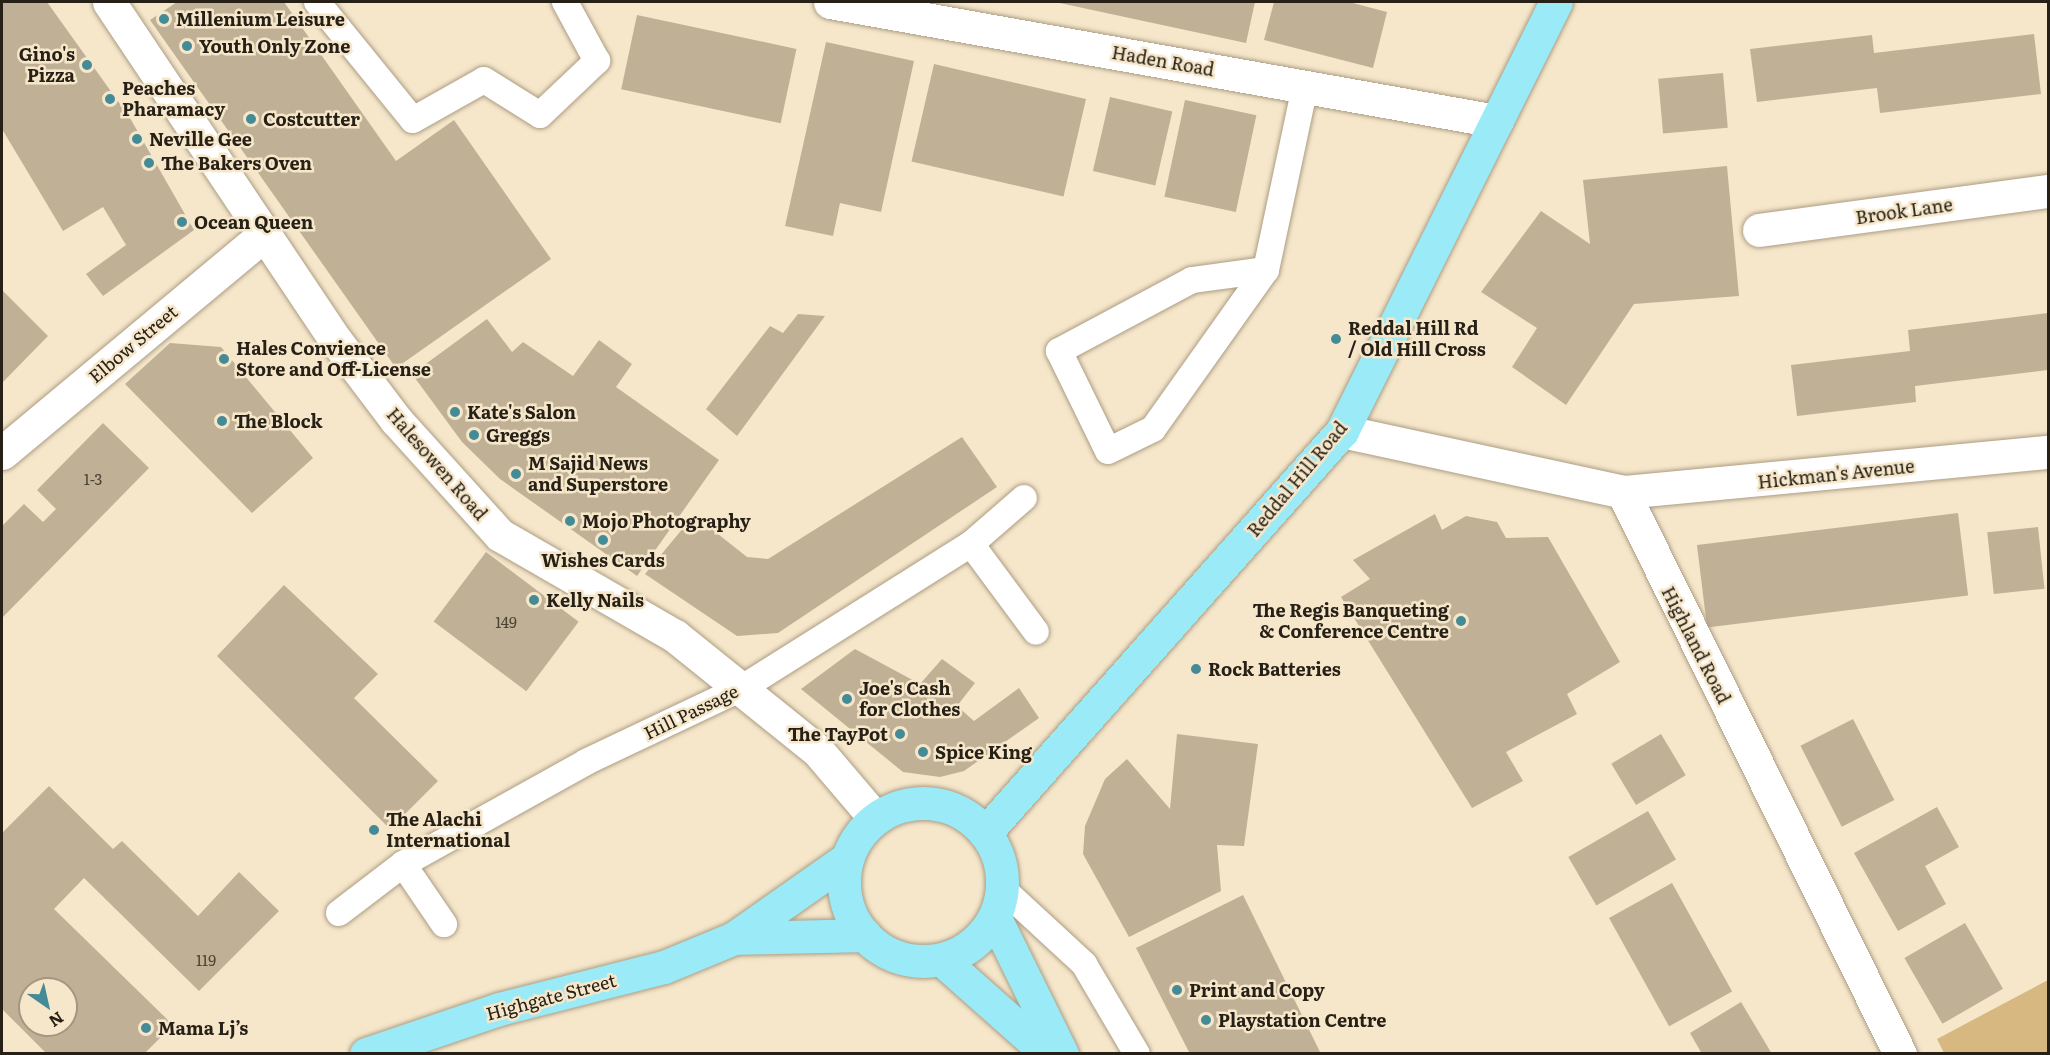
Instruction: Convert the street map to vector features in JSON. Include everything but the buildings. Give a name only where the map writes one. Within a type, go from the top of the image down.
[{"type":"main road","name":"Reddal Hill Road","points":[[985,833],[1342,431],[1556,2]]},
{"type":"main road","points":[[1000,904],[971,945],[942,960],[912,963],[865,935],[849,913],[843,887],[845,860],[853,842],[875,818],[900,807],[924,805],[968,815],[985,833],[1001,860],[1000,904],[1062,1053]]},
{"type":"main road","name":"Highgate Street","points":[[366,1053],[500,1009],[664,968],[734,938],[845,860]]},
{"type":"main road","name":"Highgate Street","points":[[734,938],[865,935]]},
{"type":"main road","points":[[942,960],[1048,1053]]},
{"type":"street","name":"Halesowen Road","points":[[109,2],[264,235],[396,420],[500,535],[675,636],[818,751],[875,818]]},
{"type":"street","name":"Haden Road","points":[[830,2],[1496,121]]},
{"type":"street","name":"Brook Lane","points":[[1759,230],[2049,191]]},
{"type":"street","name":"Elbow Street","points":[[2,453],[264,235]]},
{"type":"street","points":[[1342,431],[1623,492]]},
{"type":"street","name":"Hickman's Avenue","points":[[1623,492],[2049,452]]},
{"type":"street","name":"Highland Road","points":[[1623,492],[1900,1053]]},
{"type":"lane","points":[[317,2],[413,120],[483,80],[540,115],[597,61],[565,2]]},
{"type":"lane","points":[[1266,270],[1192,280],[1059,351],[1108,451],[1153,429],[1266,270],[1305,86]]},
{"type":"lane","name":"Hill Passage","points":[[339,913],[403,864],[586,762],[742,688],[970,544],[1024,498]]},
{"type":"lane","points":[[970,544],[1036,632]]},
{"type":"lane","points":[[403,864],[444,924]]},
{"type":"lane","points":[[1000,904],[1084,964],[1137,1053]]},
{"type":"shaded area","points":[[2048,980],[2048,1053],[1944,1053],[1937,1039]]},
{"type":"place","name":"Millenium Leisure","points":[[164,19]]},
{"type":"place","name":"Youth Only Zone","points":[[187,46]]},
{"type":"place","name":"Gino's Pizza","points":[[87,65]]},
{"type":"place","name":"Peaches Pharamacy","points":[[110,99]]},
{"type":"place","name":"Costcutter","points":[[251,119]]},
{"type":"place","name":"Neville Gee","points":[[137,139]]},
{"type":"place","name":"The Bakers Oven","points":[[149,163]]},
{"type":"place","name":"Ocean Queen","points":[[182,222]]},
{"type":"place","name":"Reddal Hill Rd / Old Hill Cross","points":[[1336,339]]},
{"type":"place","name":"Hales Convience Store and Off-License","points":[[224,359]]},
{"type":"place","name":"Kate's Salon","points":[[455,412]]},
{"type":"place","name":"The Block","points":[[222,421]]},
{"type":"place","name":"Greggs","points":[[474,435]]},
{"type":"place","name":"M Sajid News and Superstore","points":[[516,474]]},
{"type":"place","name":"Mojo Photography","points":[[570,521]]},
{"type":"place","name":"Wishes Cards","points":[[603,540]]},
{"type":"place","name":"Kelly Nails","points":[[534,600]]},
{"type":"place","name":"The Regis Banqueting & Conference Centre","points":[[1461,621]]},
{"type":"place","name":"Rock Batteries","points":[[1196,669]]},
{"type":"place","name":"Joe's Cash for Clothes","points":[[847,699]]},
{"type":"place","name":"The TayPot","points":[[900,734]]},
{"type":"place","name":"Spice King","points":[[923,752]]},
{"type":"place","name":"The Alachi International","points":[[374,830]]},
{"type":"place","name":"Print and Copy","points":[[1177,990]]},
{"type":"place","name":"Playstation Centre","points":[[1206,1020]]},
{"type":"place","name":"Mama Lj’s","points":[[146,1028]]}]
